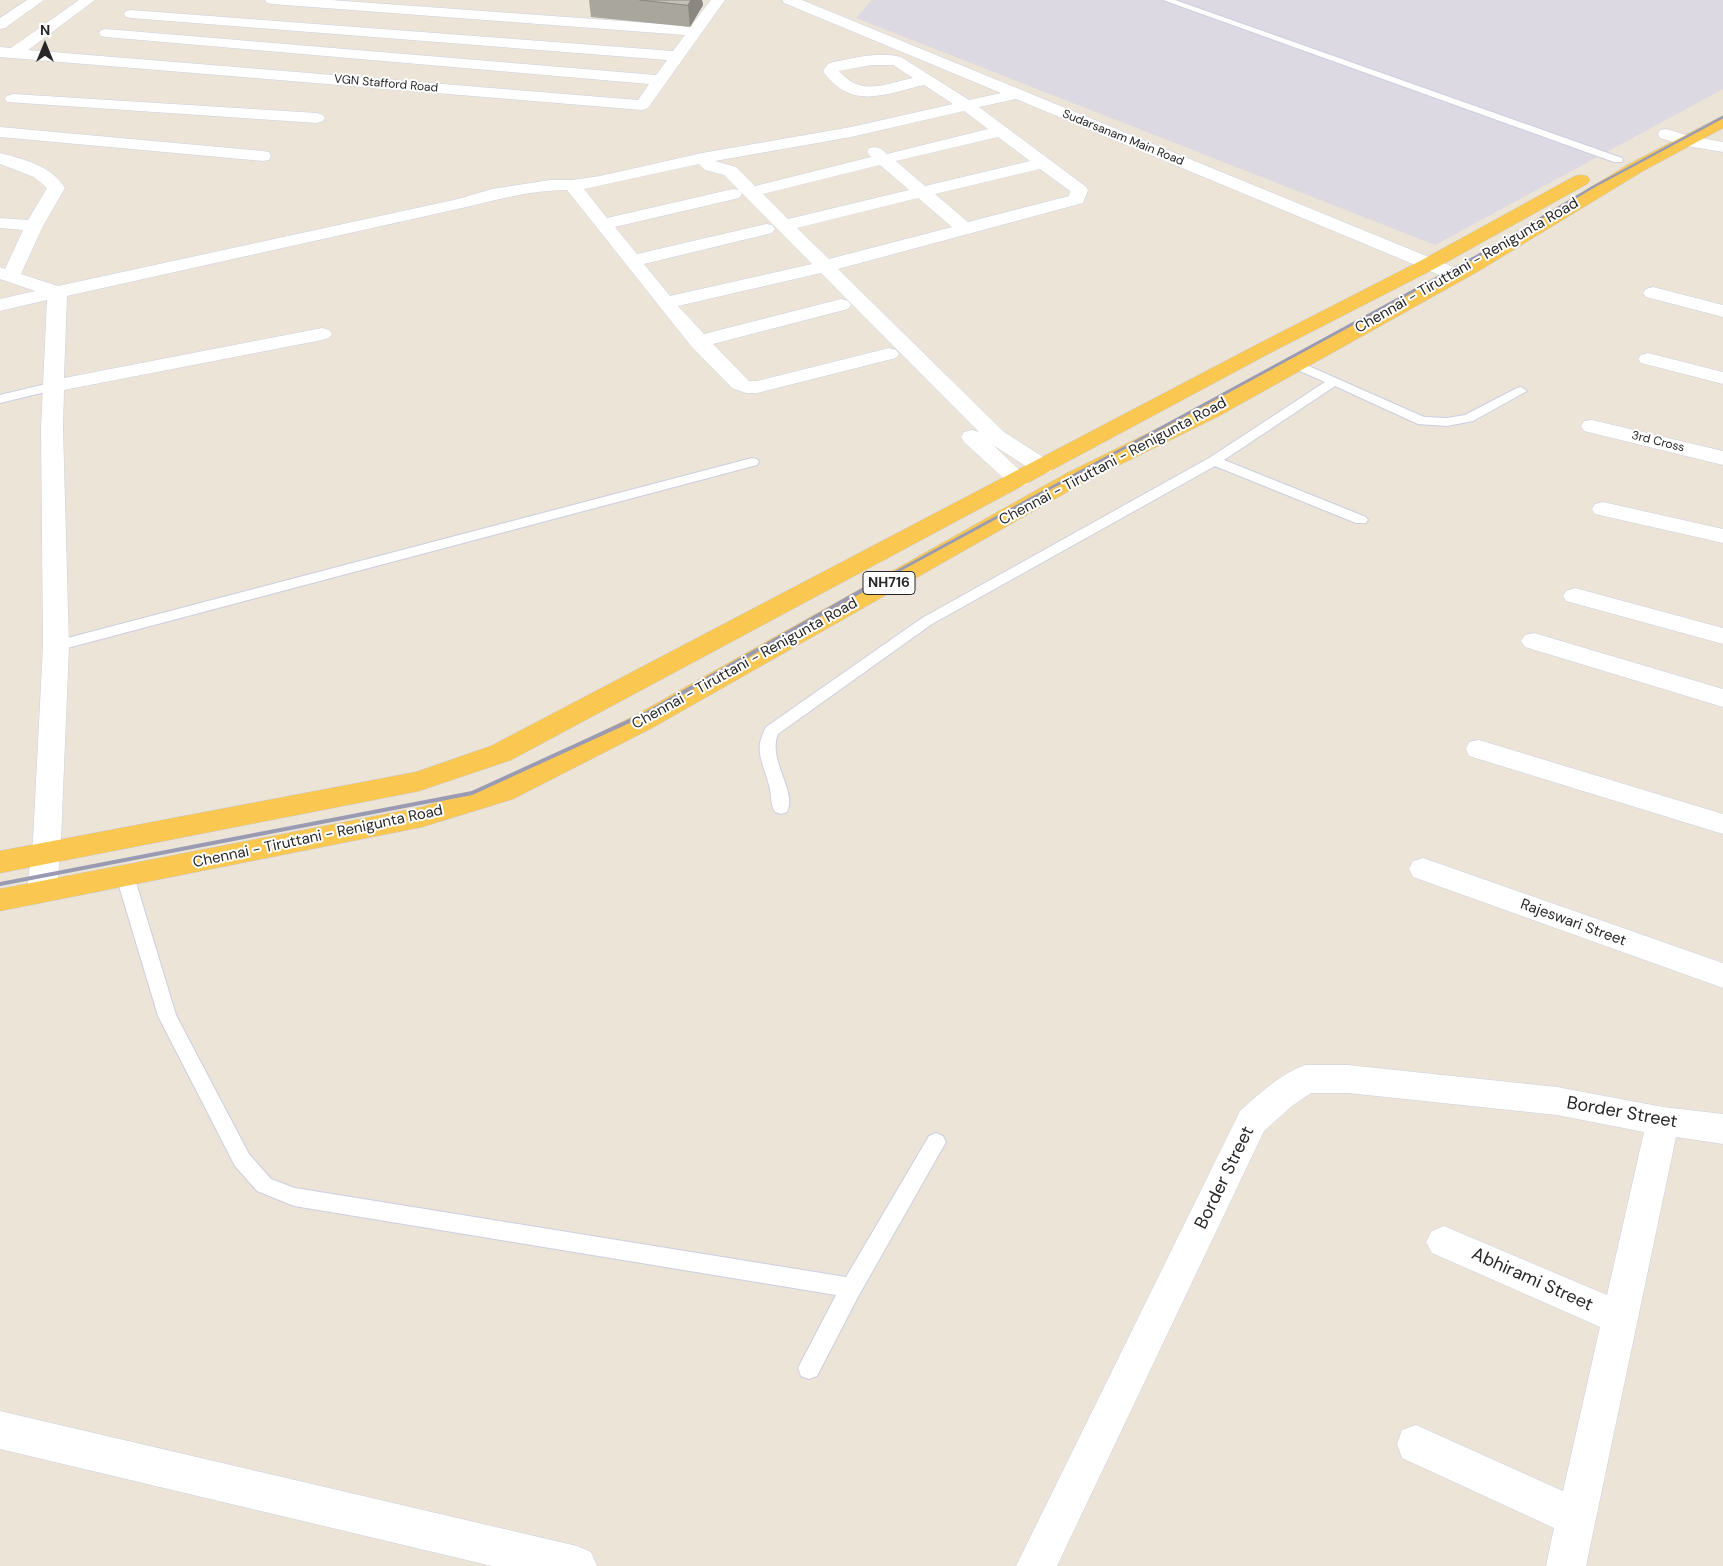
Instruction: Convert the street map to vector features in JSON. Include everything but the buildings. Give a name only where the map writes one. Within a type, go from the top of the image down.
[{"type":"highway","name":"Chennai - Tiruttani - Renigunta Road","points":[[0,900],[42,890],[125,876],[422,818],[503,792],[643,722],[1076,478],[1211,412],[1456,276],[1695,132],[1723,103]]},
{"type":"highway","name":"Chennai - Tiruttani - Renigunta Road","points":[[0,862],[419,781],[501,753],[1263,349],[1429,264],[1618,160],[1695,132]]},
{"type":"street","points":[[0,25],[37,0]]},
{"type":"street","points":[[7,52],[62,19],[88,0]]},
{"type":"street","points":[[73,58],[107,27],[131,14],[150,0]]},
{"type":"street","points":[[272,0],[695,31]]},
{"type":"street","name":"VGN Stafford Road","points":[[7,52],[642,105],[718,0]]},
{"type":"street","name":"Sudarsanam Main Road","points":[[789,0],[826,8],[1017,94],[1456,276]]},
{"type":"street","points":[[462,90],[533,6]]},
{"type":"street","points":[[575,23],[588,8]]},
{"type":"street","points":[[131,14],[677,56]]},
{"type":"street","points":[[62,19],[81,21]]},
{"type":"street","points":[[107,27],[483,65],[660,80]]},
{"type":"street","points":[[665,303],[826,266],[1077,199],[1079,190],[967,106],[927,80],[896,60],[885,59],[856,63],[833,67],[831,71],[835,77],[856,92],[865,93],[927,80]]},
{"type":"street","points":[[6,104],[32,85]]},
{"type":"street","points":[[0,305],[462,203],[492,194],[550,185],[572,185],[600,181],[706,162],[851,132],[1017,94]]},
{"type":"street","points":[[6,104],[317,118]]},
{"type":"street","points":[[603,224],[885,160],[1000,131]]},
{"type":"street","points":[[0,132],[263,156]]},
{"type":"street","points":[[851,132],[966,230]]},
{"type":"street","points":[[1695,132],[1722,147]]},
{"type":"street","points":[[0,158],[37,172],[54,183],[56,188],[5,274],[57,292]]},
{"type":"street","points":[[706,162],[712,174],[742,193],[776,227],[826,266],[996,437],[1043,467]]},
{"type":"street","points":[[632,261],[1043,163]]},
{"type":"street","points":[[0,176],[49,179]]},
{"type":"street","points":[[572,185],[698,342],[732,378],[746,388],[758,387],[889,354]]},
{"type":"street","points":[[0,223],[34,226]]},
{"type":"street","points":[[776,227],[806,270],[978,443],[1019,480]]},
{"type":"street","points":[[42,890],[56,646],[52,428],[57,292]]},
{"type":"street","points":[[1653,293],[1723,311]]},
{"type":"street","points":[[698,342],[841,305]]},
{"type":"street","points":[[54,386],[322,334]]},
{"type":"street","points":[[1648,359],[1723,378]]},
{"type":"street","points":[[907,372],[927,366]]},
{"type":"street","name":"3rd Cross","points":[[1592,426],[1723,458]]},
{"type":"street","points":[[1603,509],[1723,536]]},
{"type":"street","points":[[1574,596],[1723,636]]},
{"type":"street","points":[[1534,642],[1723,698]]},
{"type":"street","points":[[1479,749],[1723,824]]},
{"type":"street","name":"Rajeswari Street","points":[[1423,869],[1723,976]]},
{"type":"street","name":"Border Street","points":[[1036,1566],[1252,1121],[1280,1096],[1305,1080],[1348,1079],[1557,1101],[1663,1121],[1723,1129]]},
{"type":"street","points":[[1566,1566],[1663,1121]]},
{"type":"street","name":"Abhirami Street","points":[[1444,1242],[1620,1318]]},
{"type":"street","points":[[0,1430],[577,1566]]},
{"type":"street","points":[[1416,1444],[1576,1518]]},
{"type":"lane","points":[[1167,0],[1618,160]]},
{"type":"lane","points":[[1295,364],[1422,421],[1447,422],[1468,418],[1521,391]]},
{"type":"lane","points":[[781,808],[778,786],[767,754],[767,742],[772,731],[927,621],[1214,461],[1335,381]]},
{"type":"lane","points":[[0,399],[54,386]]},
{"type":"lane","points":[[1214,461],[1361,520]]},
{"type":"lane","points":[[56,646],[752,462]]},
{"type":"lane","points":[[125,876],[167,1016],[242,1160],[264,1186],[294,1198],[851,1288]]},
{"type":"lane","points":[[809,1368],[851,1288],[936,1142]]},
{"type":"shaded area","points":[[872,0],[1723,0],[1723,89],[1435,245],[856,18]]},
{"type":"railway","points":[[1479,255],[1593,187],[1723,117]]},
{"type":"railway","points":[[872,585],[1481,254]]},
{"type":"railway","points":[[0,884],[472,793],[647,713],[875,583]]}]
